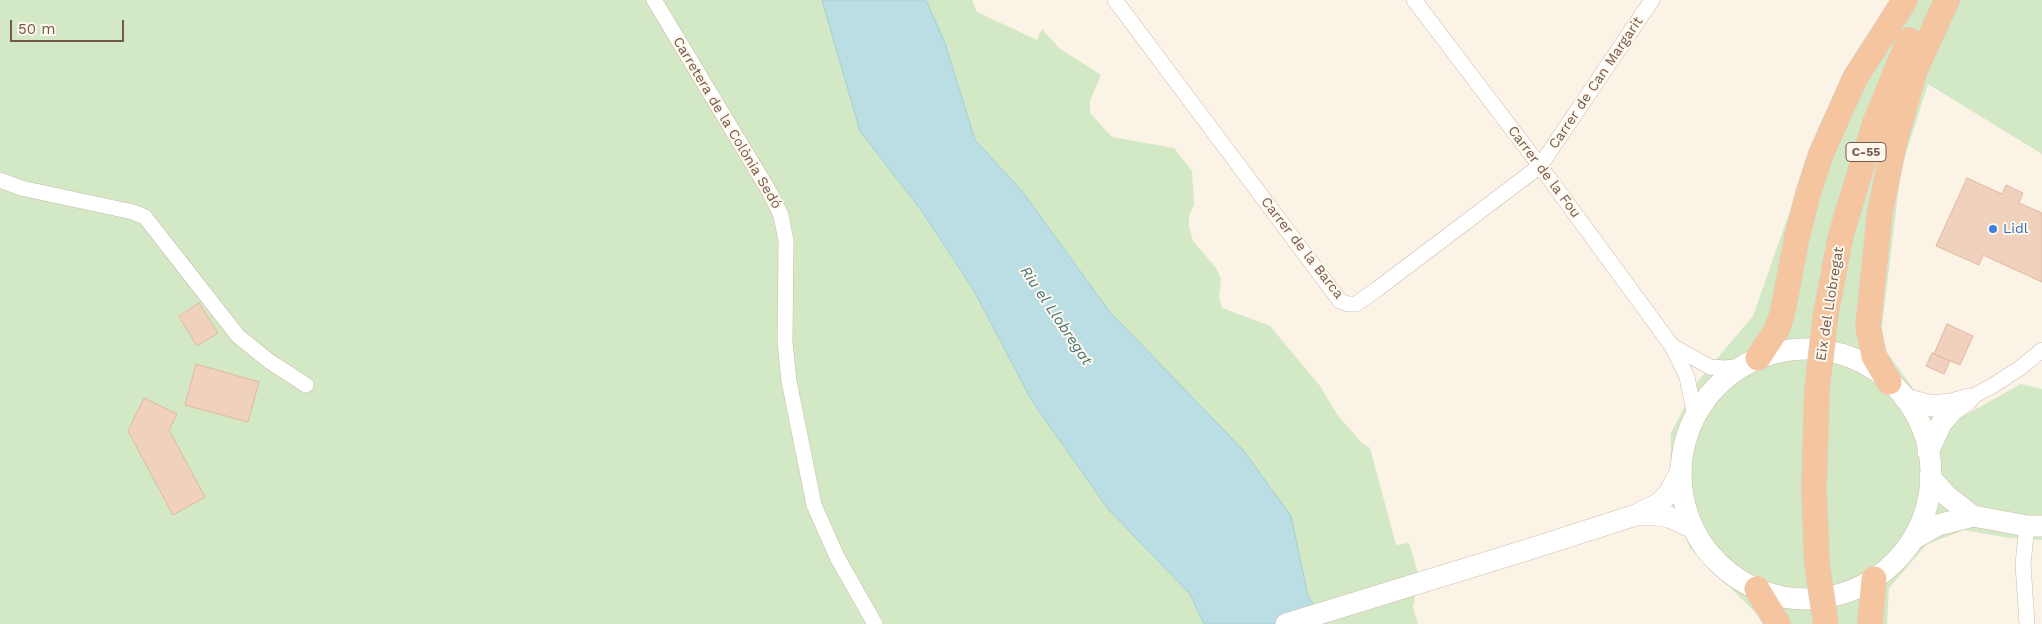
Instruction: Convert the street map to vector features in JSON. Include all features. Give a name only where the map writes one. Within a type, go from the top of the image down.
[{"type":"highway","points":[[1751,362],[1777,328],[1782,315],[1797,237],[1821,154],[1855,78],[1905,0]]},
{"type":"highway","name":"Eix del Llobregat","points":[[1826,624],[1818,565],[1814,489],[1817,388],[1826,313],[1841,235],[1875,123],[1906,47],[1930,0]]},
{"type":"highway","points":[[1897,391],[1874,356],[1868,326],[1880,212],[1895,140],[1915,70],[1947,0]]},
{"type":"highway","points":[[1870,624],[1874,579]]},
{"type":"highway","points":[[1757,589],[1778,624]]},
{"type":"main road","points":[[1897,391],[1923,433],[1928,452],[1930,477],[1928,499],[1922,520],[1912,540],[1896,561],[1874,579],[1843,594],[1826,598],[1791,598],[1757,589],[1726,570],[1713,558],[1693,528],[1682,491],[1682,452],[1695,416],[1711,393],[1732,374],[1751,362],[1785,351],[1813,350],[1841,355],[1867,366],[1897,391],[1932,406],[1951,404],[1968,399]]},
{"type":"main road","points":[[1928,452],[1941,424],[1953,410],[1968,399]]},
{"type":"main road","points":[[1286,624],[1636,515],[1660,503],[1669,494],[1681,471]]},
{"type":"main road","points":[[1930,477],[1947,496],[1972,516]]},
{"type":"main road","points":[[1636,515],[1669,517],[1693,528]]},
{"type":"main road","points":[[1912,540],[1938,525],[1972,516],[2034,526]]},
{"type":"street","name":"Carretera de la Colònia Sedó","points":[[654,0],[769,191],[781,215],[786,241],[785,342],[788,371],[814,505],[837,557],[875,624]]},
{"type":"street","name":"Carrer de la Barca","points":[[1115,0],[1340,301],[1356,304],[1540,166]]},
{"type":"street","name":"Carrer de la Fou","points":[[1414,0],[1540,166],[1672,346],[1688,378],[1695,416]]},
{"type":"street","name":"Carrer de Can Margarit","points":[[1540,166],[1652,0]]},
{"type":"street","points":[[0,180],[21,188],[133,212],[144,217],[238,336],[269,361],[306,384]]},
{"type":"street","name":"Carrer de la Fou","points":[[1672,346],[1710,367],[1725,368],[1751,362]]},
{"type":"street","points":[[1968,399],[1999,382],[2042,350]]},
{"type":"street","points":[[2027,624],[2023,564],[2034,526]]},
{"type":"green space","points":[[0,0],[822,0],[860,131],[921,210],[973,289],[1032,401],[1108,509],[1190,594],[1204,624],[0,624]]},
{"type":"green space","points":[[926,0],[972,0],[977,12],[1037,40],[1042,29],[1059,48],[1101,75],[1090,101],[1090,113],[1112,137],[1174,148],[1192,171],[1194,205],[1189,215],[1189,227],[1193,241],[1216,268],[1221,279],[1219,297],[1222,308],[1270,326],[1320,386],[1339,417],[1362,443],[1370,448],[1396,545],[1409,543],[1419,576],[1413,607],[1418,624],[1327,624],[1308,596],[1291,516],[1109,311],[1022,191],[975,140],[945,43]]},
{"type":"green space","points":[[1891,0],[2042,0],[2042,154],[1928,84],[1901,169],[1880,343],[1917,394],[1967,414],[2021,384],[2042,389],[2042,540],[2004,537],[1964,530],[1927,544],[1889,588],[1887,624],[1767,624],[1690,548],[1670,505],[1671,433],[1698,381],[1753,316],[1818,131]]},
{"type":"water","name":"Riu el Llobregat","points":[[822,0],[926,0],[945,43],[975,140],[1022,191],[1109,311],[1243,450],[1291,516],[1308,596],[1327,624],[1204,624],[1190,594],[1108,509],[1032,401],[973,289],[921,210],[860,131]]},
{"type":"building","name":"Lidl","points":[[1967,178],[2002,194],[2006,185],[2023,193],[2019,203],[2042,213],[2042,282],[1983,255],[1979,265],[1936,246]]},
{"type":"building","points":[[199,303],[218,333],[197,346],[179,316]]},
{"type":"building","points":[[1947,324],[1973,336],[1960,365],[1934,354]]},
{"type":"building","points":[[1932,353],[1950,361],[1944,374],[1926,366]]},
{"type":"building","points":[[196,364],[259,382],[248,422],[185,405]]},
{"type":"building","points":[[144,398],[177,414],[169,430],[205,497],[173,515],[128,431]]},
{"type":"place","name":"Lidl","points":[[1993,229]]}]
